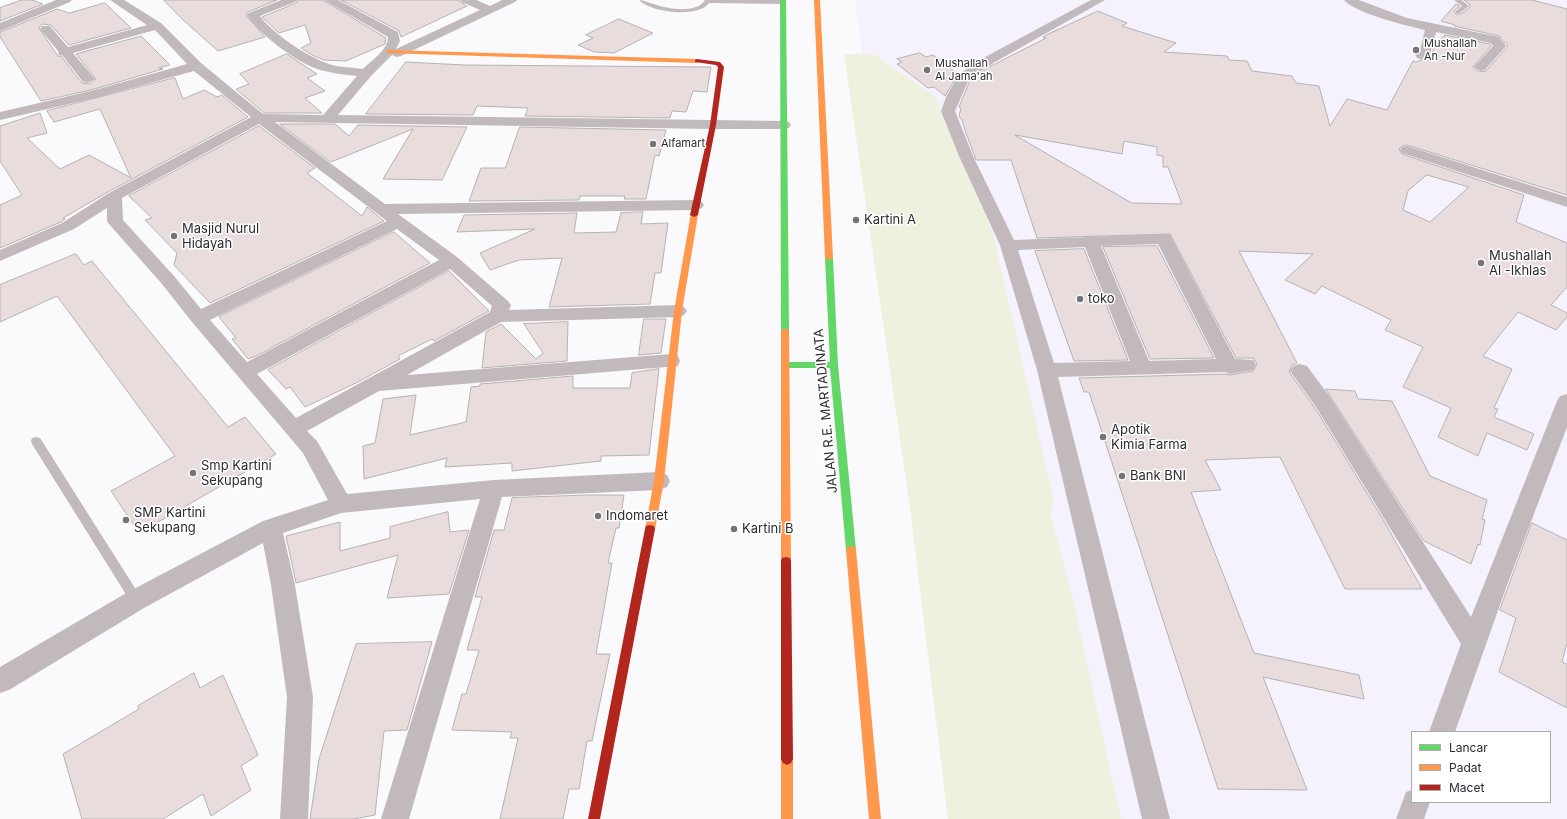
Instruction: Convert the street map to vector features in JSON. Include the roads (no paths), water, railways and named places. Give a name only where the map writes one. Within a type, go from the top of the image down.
[{"type":"main road","name":"JALAN R.E. MARTADINATA","points":[[817,0],[834,365],[875,819]]},
{"type":"main road","points":[[783,1],[787,819]]},
{"type":"main road","points":[[392,52],[710,61],[718,63],[721,67],[713,125],[696,205],[678,311],[671,361],[659,482],[594,819]]},
{"type":"main road","points":[[785,365],[834,365]]},
{"type":"street","points":[[0,27],[66,0]]},
{"type":"street","points":[[116,0],[157,26],[196,66],[260,118],[451,261],[502,304],[497,316]]},
{"type":"street","points":[[291,0],[253,15],[266,31],[319,65],[332,69],[366,73]]},
{"type":"street","points":[[330,0],[394,35],[392,52]]},
{"type":"street","points":[[466,0],[490,10]]},
{"type":"street","points":[[327,119],[366,73],[392,52],[511,0]]},
{"type":"street","points":[[1100,0],[991,59],[964,77],[953,97],[948,111],[966,156],[1008,245],[1047,370],[1156,819]]},
{"type":"street","points":[[1350,0],[1364,8],[1431,28],[1495,40],[1500,46],[1480,67]]},
{"type":"street","points":[[63,52],[157,26]]},
{"type":"street","points":[[1421,55],[1426,52],[1431,28]]},
{"type":"street","points":[[46,29],[63,52],[88,79]]},
{"type":"street","points":[[0,116],[196,66]]},
{"type":"street","points":[[0,256],[68,226],[114,196],[260,118],[713,125],[784,124]]},
{"type":"street","points":[[1407,150],[1567,202]]},
{"type":"street","points":[[114,196],[115,221],[168,280],[198,318],[310,447],[341,504]]},
{"type":"street","points":[[382,209],[696,205]]},
{"type":"street","points":[[198,318],[398,222]]},
{"type":"street","points":[[1008,245],[1164,239],[1238,366],[1047,370]]},
{"type":"street","points":[[1091,241],[1142,368]]},
{"type":"street","points":[[244,372],[451,261]]},
{"type":"street","points":[[293,429],[468,334],[497,316],[678,311]]},
{"type":"street","points":[[373,385],[671,361]]},
{"type":"street","points":[[1300,371],[1323,402],[1475,644]]},
{"type":"street","points":[[1442,731],[1495,585],[1567,401]]},
{"type":"street","points":[[0,681],[136,600],[271,528],[341,504],[494,489],[659,482]]},
{"type":"street","points":[[395,819],[494,489]]},
{"type":"street","points":[[271,528],[283,584],[300,697],[294,819]]},
{"type":"street","points":[[1410,819],[1416,803]]},
{"type":"lane","points":[[642,0],[646,4],[656,8],[694,10],[704,6],[708,0],[783,1]]},
{"type":"lane","points":[[1457,0],[1466,6],[1458,12]]},
{"type":"lane","points":[[36,441],[136,600]]},
{"type":"place","name":"Mushallah An -Nur","points":[[1416,50]]},
{"type":"place","name":"Mushallah Al Jama'ah","points":[[927,70]]},
{"type":"place","name":"Alfamart","points":[[653,144]]},
{"type":"place","name":"Kartini A","points":[[856,220]]},
{"type":"place","name":"Masjid Nurul Hidayah","points":[[174,236]]},
{"type":"place","name":"Mushallah Al -Ikhlas","points":[[1481,263]]},
{"type":"place","name":"toko","points":[[1080,299]]},
{"type":"place","name":"Apotik Kimia Farma","points":[[1103,437]]},
{"type":"place","name":"Smp Kartini Sekupang","points":[[193,473]]},
{"type":"place","name":"Bank BNI","points":[[1122,476]]},
{"type":"place","name":"Indomaret","points":[[598,516]]},
{"type":"place","name":"SMP Kartini Sekupang","points":[[126,520]]},
{"type":"place","name":"Kartini B","points":[[734,529]]}]
